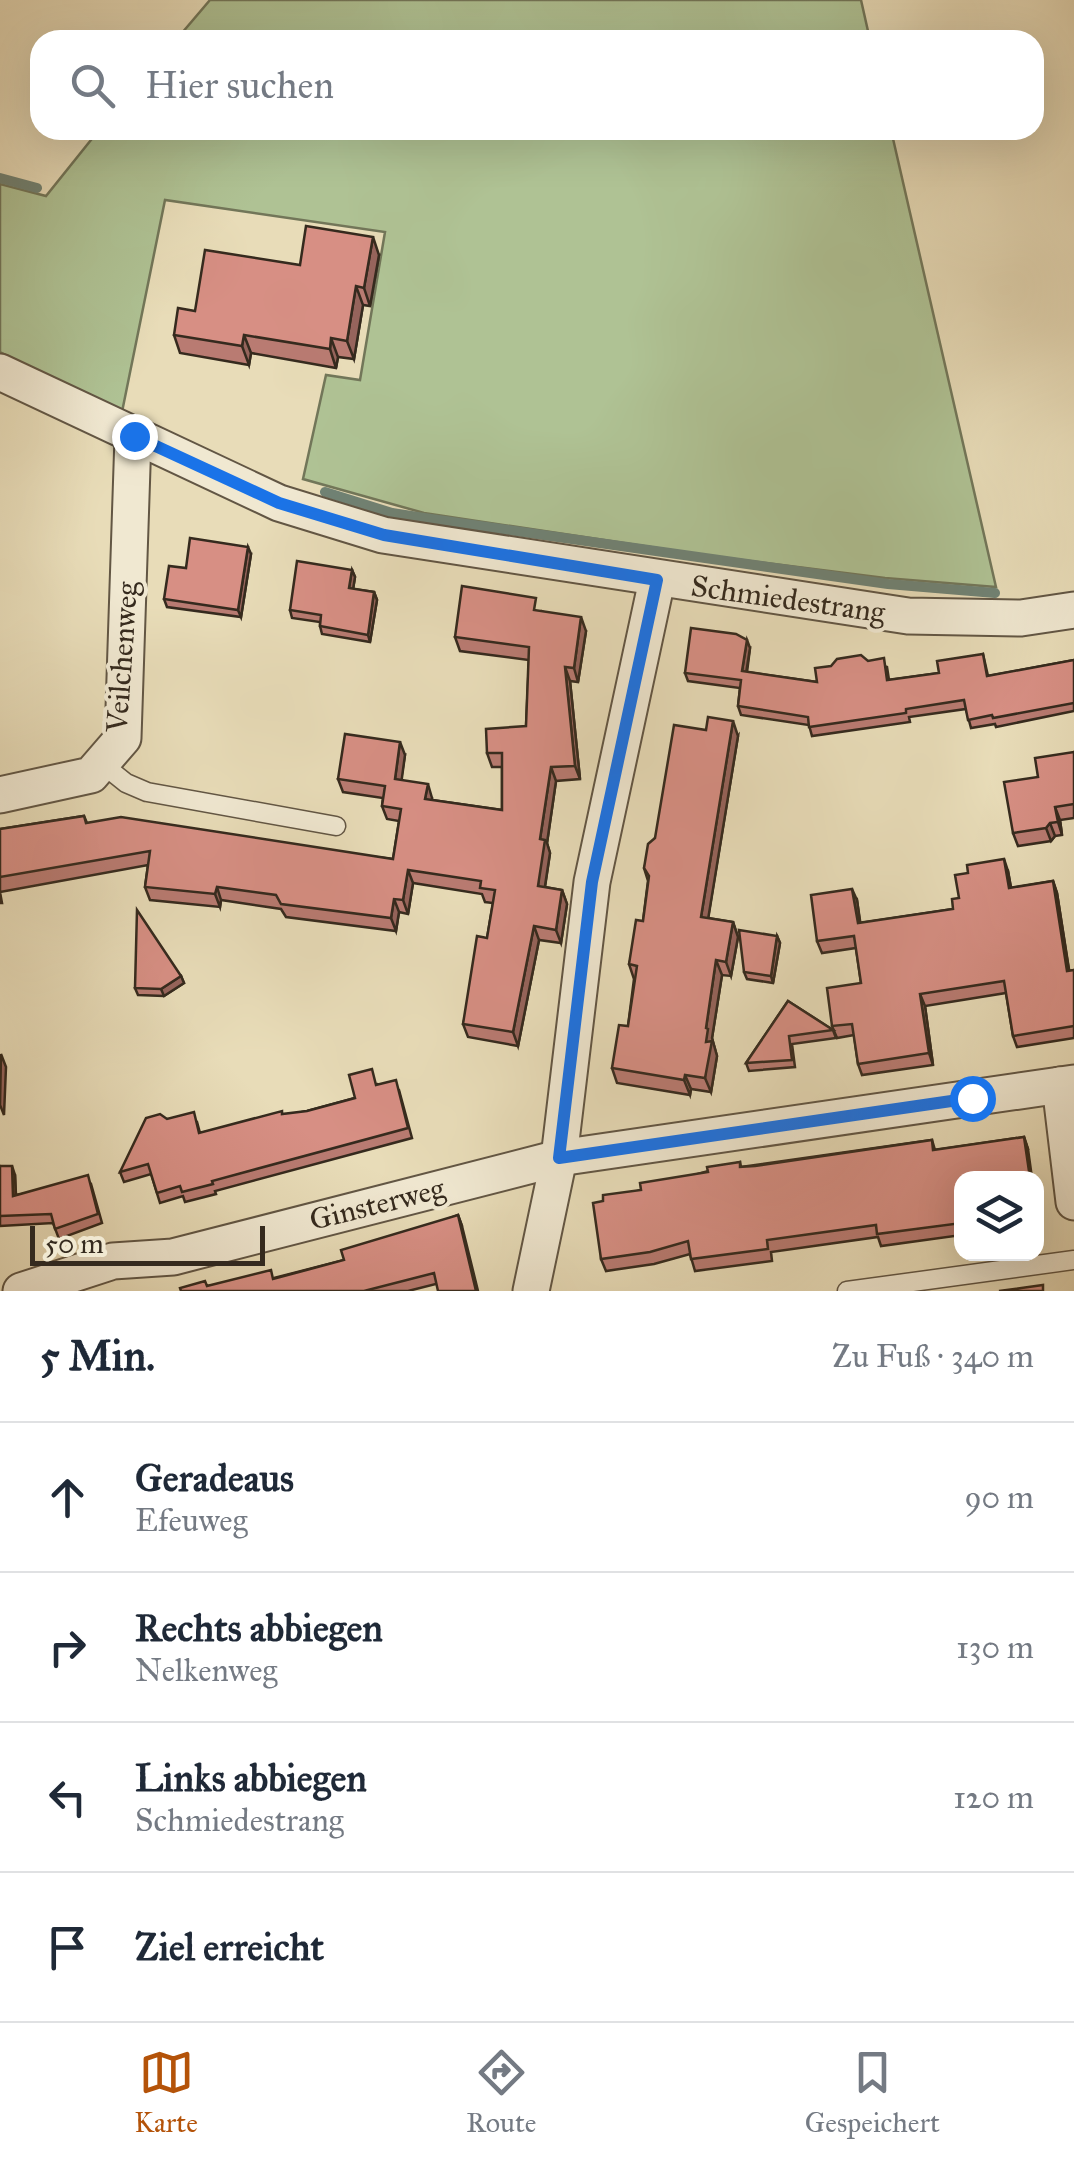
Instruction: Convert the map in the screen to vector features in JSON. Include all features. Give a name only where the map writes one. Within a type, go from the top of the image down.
[{"type":"street","name":"Schmiedestrang","points":[[0,372],[279,503],[384,535],[908,616],[1021,618],[1074,610]]},
{"type":"street","name":"Veilchenweg","points":[[0,795],[91,775],[123,738],[134,436]]},
{"type":"street","points":[[531,1291],[559,1158],[592,882],[657,580]]},
{"type":"street","points":[[1067,1084],[1074,1202]]},
{"type":"street","name":"Ginsterweg","points":[[21,1291],[114,1261],[173,1257],[559,1158],[1067,1084]]},
{"type":"lane","points":[[102,763],[147,792],[336,826]]},
{"type":"lane","points":[[846,1291],[1074,1260]]},
{"type":"green space","points":[[210,0],[861,0],[868,30],[184,30]]},
{"type":"green space","points":[[91,140],[893,140],[996,587],[885,578],[710,556],[424,513],[303,479],[326,375],[360,380],[385,232],[165,200],[122,412],[0,352],[0,184],[46,196]]},
{"type":"building","points":[[306,226],[373,237],[364,288],[356,286],[347,341],[331,338],[330,349],[244,335],[242,346],[174,335],[178,308],[195,311],[205,250],[300,265]]},
{"type":"building","points":[[190,538],[248,547],[238,610],[164,599],[169,566],[186,568]]},
{"type":"building","points":[[297,561],[352,570],[349,588],[374,592],[368,635],[320,626],[321,615],[290,610]]},
{"type":"building","points":[[462,586],[536,598],[534,610],[581,617],[574,668],[565,667],[575,766],[551,767],[540,839],[545,840],[538,886],[562,890],[556,930],[534,926],[513,1032],[463,1024],[477,936],[487,938],[495,890],[480,888],[481,881],[408,870],[403,900],[394,899],[391,918],[281,904],[276,895],[217,887],[215,894],[145,887],[150,851],[0,877],[0,829],[84,816],[86,823],[121,817],[393,859],[401,809],[382,806],[385,786],[338,779],[345,734],[400,742],[395,779],[428,784],[425,799],[502,810],[502,753],[487,753],[486,729],[526,726],[529,647],[455,637]]},
{"type":"building","points":[[691,628],[736,634],[747,640],[742,671],[817,682],[815,668],[861,655],[868,661],[884,658],[887,680],[939,673],[937,661],[983,654],[987,676],[1074,660],[1074,703],[968,720],[964,700],[809,727],[808,717],[738,706],[741,680],[685,673]]},
{"type":"building","points":[[708,717],[733,721],[701,917],[733,922],[726,962],[716,960],[706,1028],[706,1042],[712,1041],[705,1078],[685,1075],[684,1080],[612,1068],[619,1025],[628,1026],[637,966],[629,964],[636,920],[643,921],[649,876],[644,868],[648,844],[655,838],[674,725],[706,730]]},
{"type":"building","points":[[1074,752],[1074,804],[1055,807],[1058,822],[1046,828],[1013,833],[1004,782],[1038,777],[1035,758]]},
{"type":"building","points":[[1004,859],[1009,888],[1053,881],[1067,971],[1074,970],[1074,1026],[1013,1036],[1004,981],[920,994],[929,1053],[858,1064],[852,1024],[832,1026],[827,988],[861,983],[854,936],[817,941],[811,895],[852,889],[858,923],[953,909],[952,899],[959,898],[955,875],[968,873],[967,865]]},
{"type":"building","points":[[137,910],[181,976],[161,989],[135,988]]},
{"type":"building","points":[[739,930],[777,936],[771,976],[744,972]]},
{"type":"building","points":[[788,1001],[833,1030],[789,1036],[792,1060],[746,1063]]},
{"type":"building","points":[[372,1069],[376,1085],[396,1080],[408,1128],[182,1192],[180,1186],[157,1193],[148,1164],[120,1172],[146,1118],[160,1114],[167,1119],[194,1112],[199,1133],[282,1111],[307,1111],[355,1098],[349,1075]]},
{"type":"building","points":[[1024,1137],[1029,1171],[954,1171],[954,1224],[877,1234],[876,1225],[767,1240],[768,1249],[691,1259],[688,1241],[650,1252],[601,1259],[593,1203],[603,1201],[603,1195],[641,1190],[640,1183],[708,1172],[707,1167],[740,1162],[740,1167],[755,1166],[932,1140],[933,1150]]},
{"type":"building","points":[[0,1166],[12,1166],[13,1196],[88,1175],[98,1214],[55,1229],[51,1214],[0,1216]]},
{"type":"building","points":[[458,1215],[476,1291],[438,1291],[434,1273],[364,1291],[180,1288],[205,1281],[207,1286],[271,1270],[273,1279],[344,1260],[341,1250]]},
{"type":"building","points":[[1043,1285],[1043,1291],[999,1291]]},
{"type":"waterway","points":[[0,178],[37,188]]},
{"type":"waterway","points":[[325,492],[392,513],[424,518],[888,584],[995,593]]},
{"type":"route","points":[[134,436],[279,503],[384,535],[657,580],[592,882],[559,1158],[972,1098]]}]
